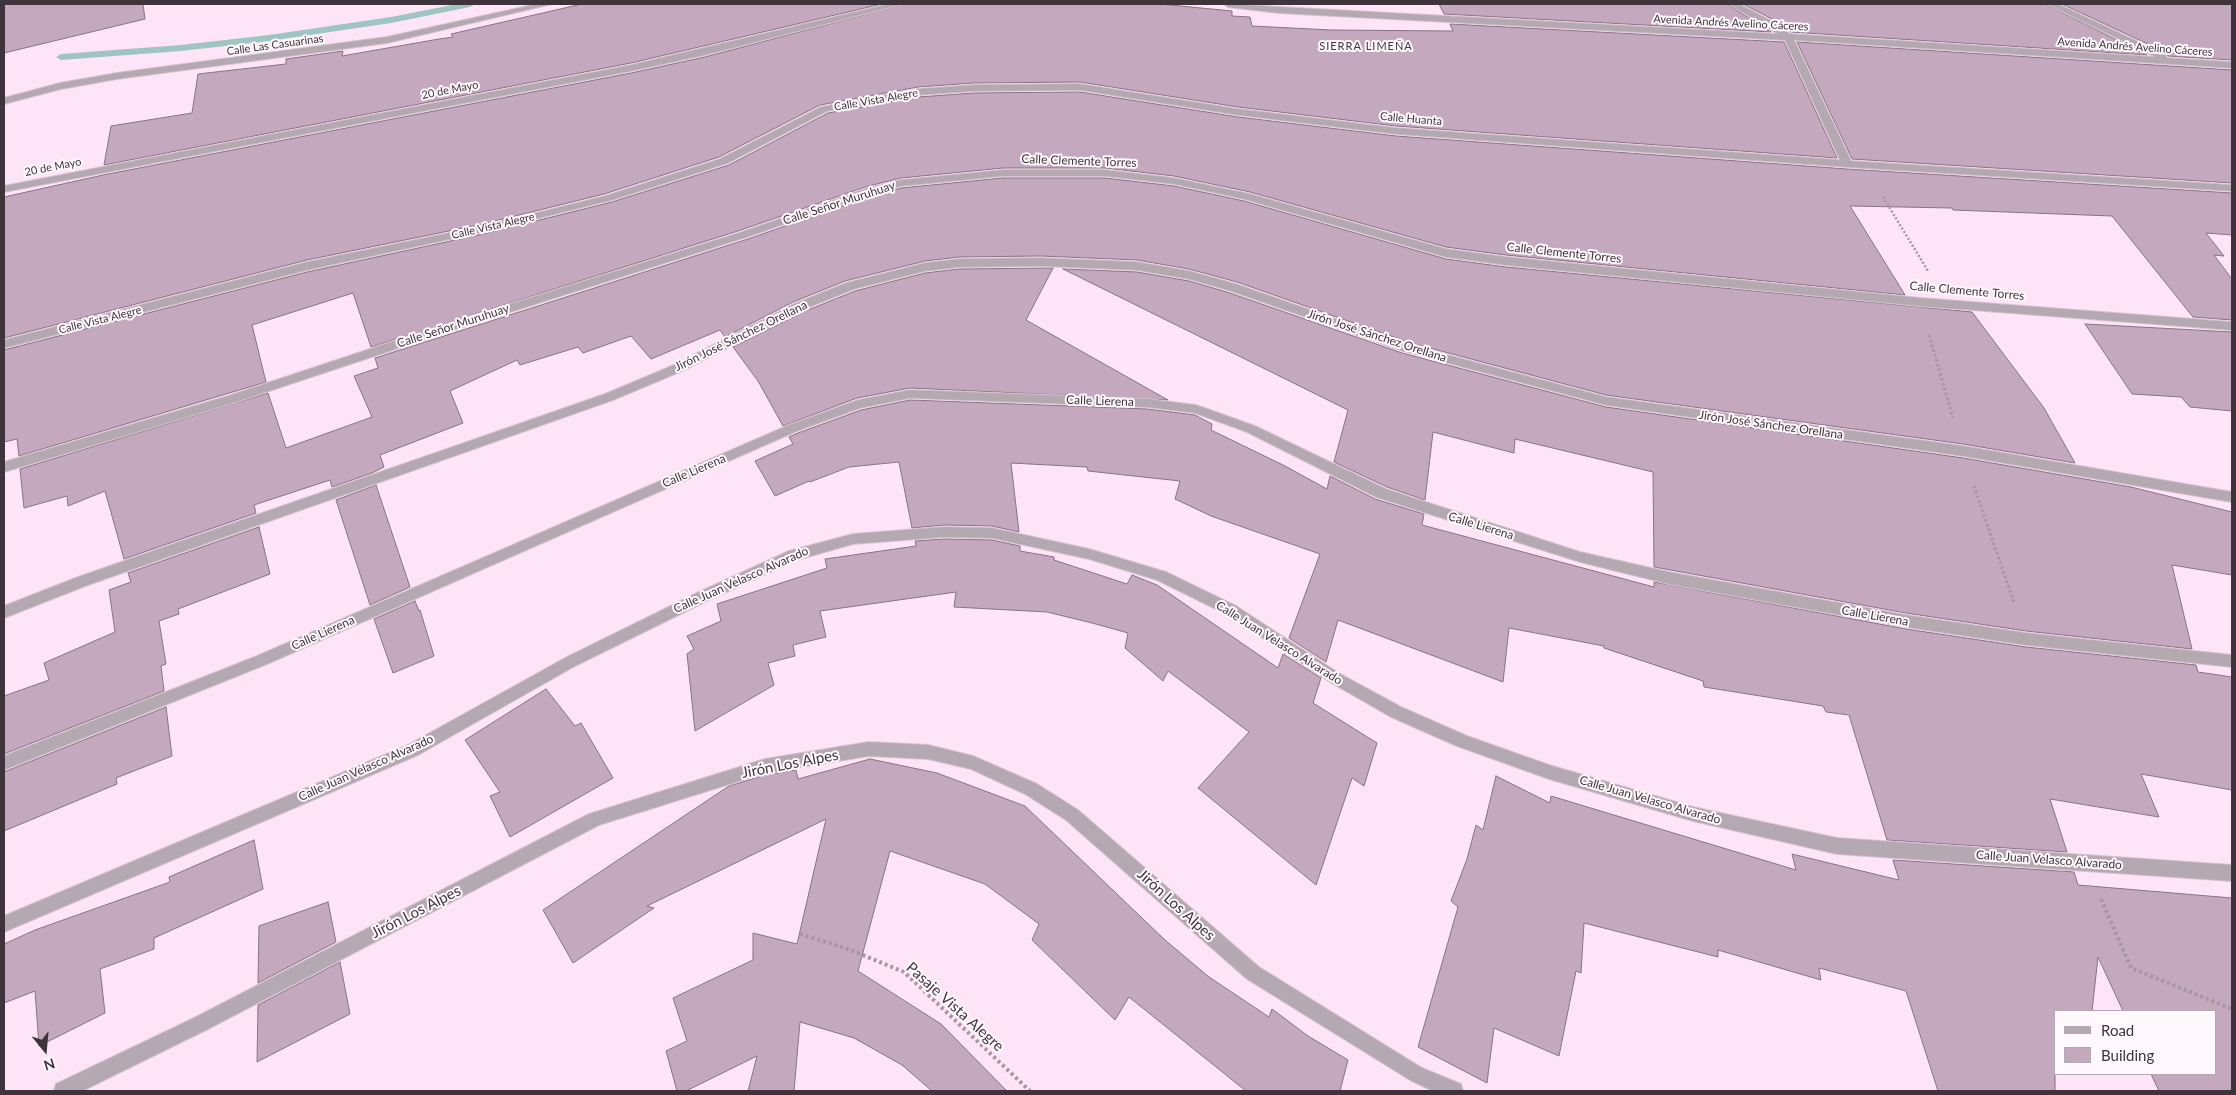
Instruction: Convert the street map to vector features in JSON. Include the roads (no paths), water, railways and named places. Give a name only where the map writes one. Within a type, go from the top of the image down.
[{"type":"street","name":"Calle Las Casuarinas","points":[[4,101],[60,86],[117,76],[387,40],[548,4]]},
{"type":"street","name":"20 de Mayo","points":[[4,189],[640,66],[705,52],[898,4]]},
{"type":"street","name":"Avenida Andrés Avelino Cáceres","points":[[1228,4],[1314,12],[1788,37],[2232,65]]},
{"type":"street","points":[[1733,4],[1772,25],[1788,37],[1847,164]]},
{"type":"street","points":[[2051,4],[2170,61]]},
{"type":"street","name":"Calle Huanta","points":[[974,88],[1080,87],[1135,94],[1238,112],[1396,130],[1847,164],[2232,188]]},
{"type":"street","name":"Calle Vista Alegre","points":[[4,344],[307,266],[483,229],[608,198],[724,161],[824,109],[908,94],[974,88]]},
{"type":"street","name":"Calle Clemente Torres","points":[[901,183],[1003,173],[1069,172],[1148,177],[1246,196],[1403,243],[1455,255],[1920,302],[2232,326]]},
{"type":"street","name":"Calle Señor Muruhuay","points":[[4,467],[232,399],[452,326],[901,183]]},
{"type":"street","name":"Jirón José Sánchez Orellana","points":[[4,612],[83,581],[548,420],[647,382],[798,307],[850,286],[925,267],[998,262],[1137,266],[1189,275],[1232,287],[1408,348],[1606,401],[1963,451],[2232,497]]},
{"type":"street","name":"Calle Lierena","points":[[4,763],[262,660],[793,428],[858,404],[910,394],[1147,403],[1196,409],[1251,430],[1380,493],[1580,558],[1678,579],[1906,621],[2026,639],[2232,661]]},
{"type":"street","name":"Calle Juan Velasco Alvarado","points":[[4,924],[414,750],[579,658],[704,596],[794,555],[852,539],[944,532],[992,533],[1089,554],[1161,576],[1231,610],[1335,678],[1396,712],[1462,741],[1549,772],[1693,814],[1836,846],[2232,873]]},
{"type":"street","name":"Jirón Los Alpes","points":[[63,1091],[200,1024],[595,819],[765,766],[869,749],[928,752],[973,763],[1031,789],[1072,815],[1253,973],[1416,1074],[1454,1091]]},
{"type":"waterway","points":[[61,57],[181,48],[269,38],[391,20],[470,4]]},
{"type":"district","name":"SIERRA LIMEÑA","points":[[1366,46]]}]
